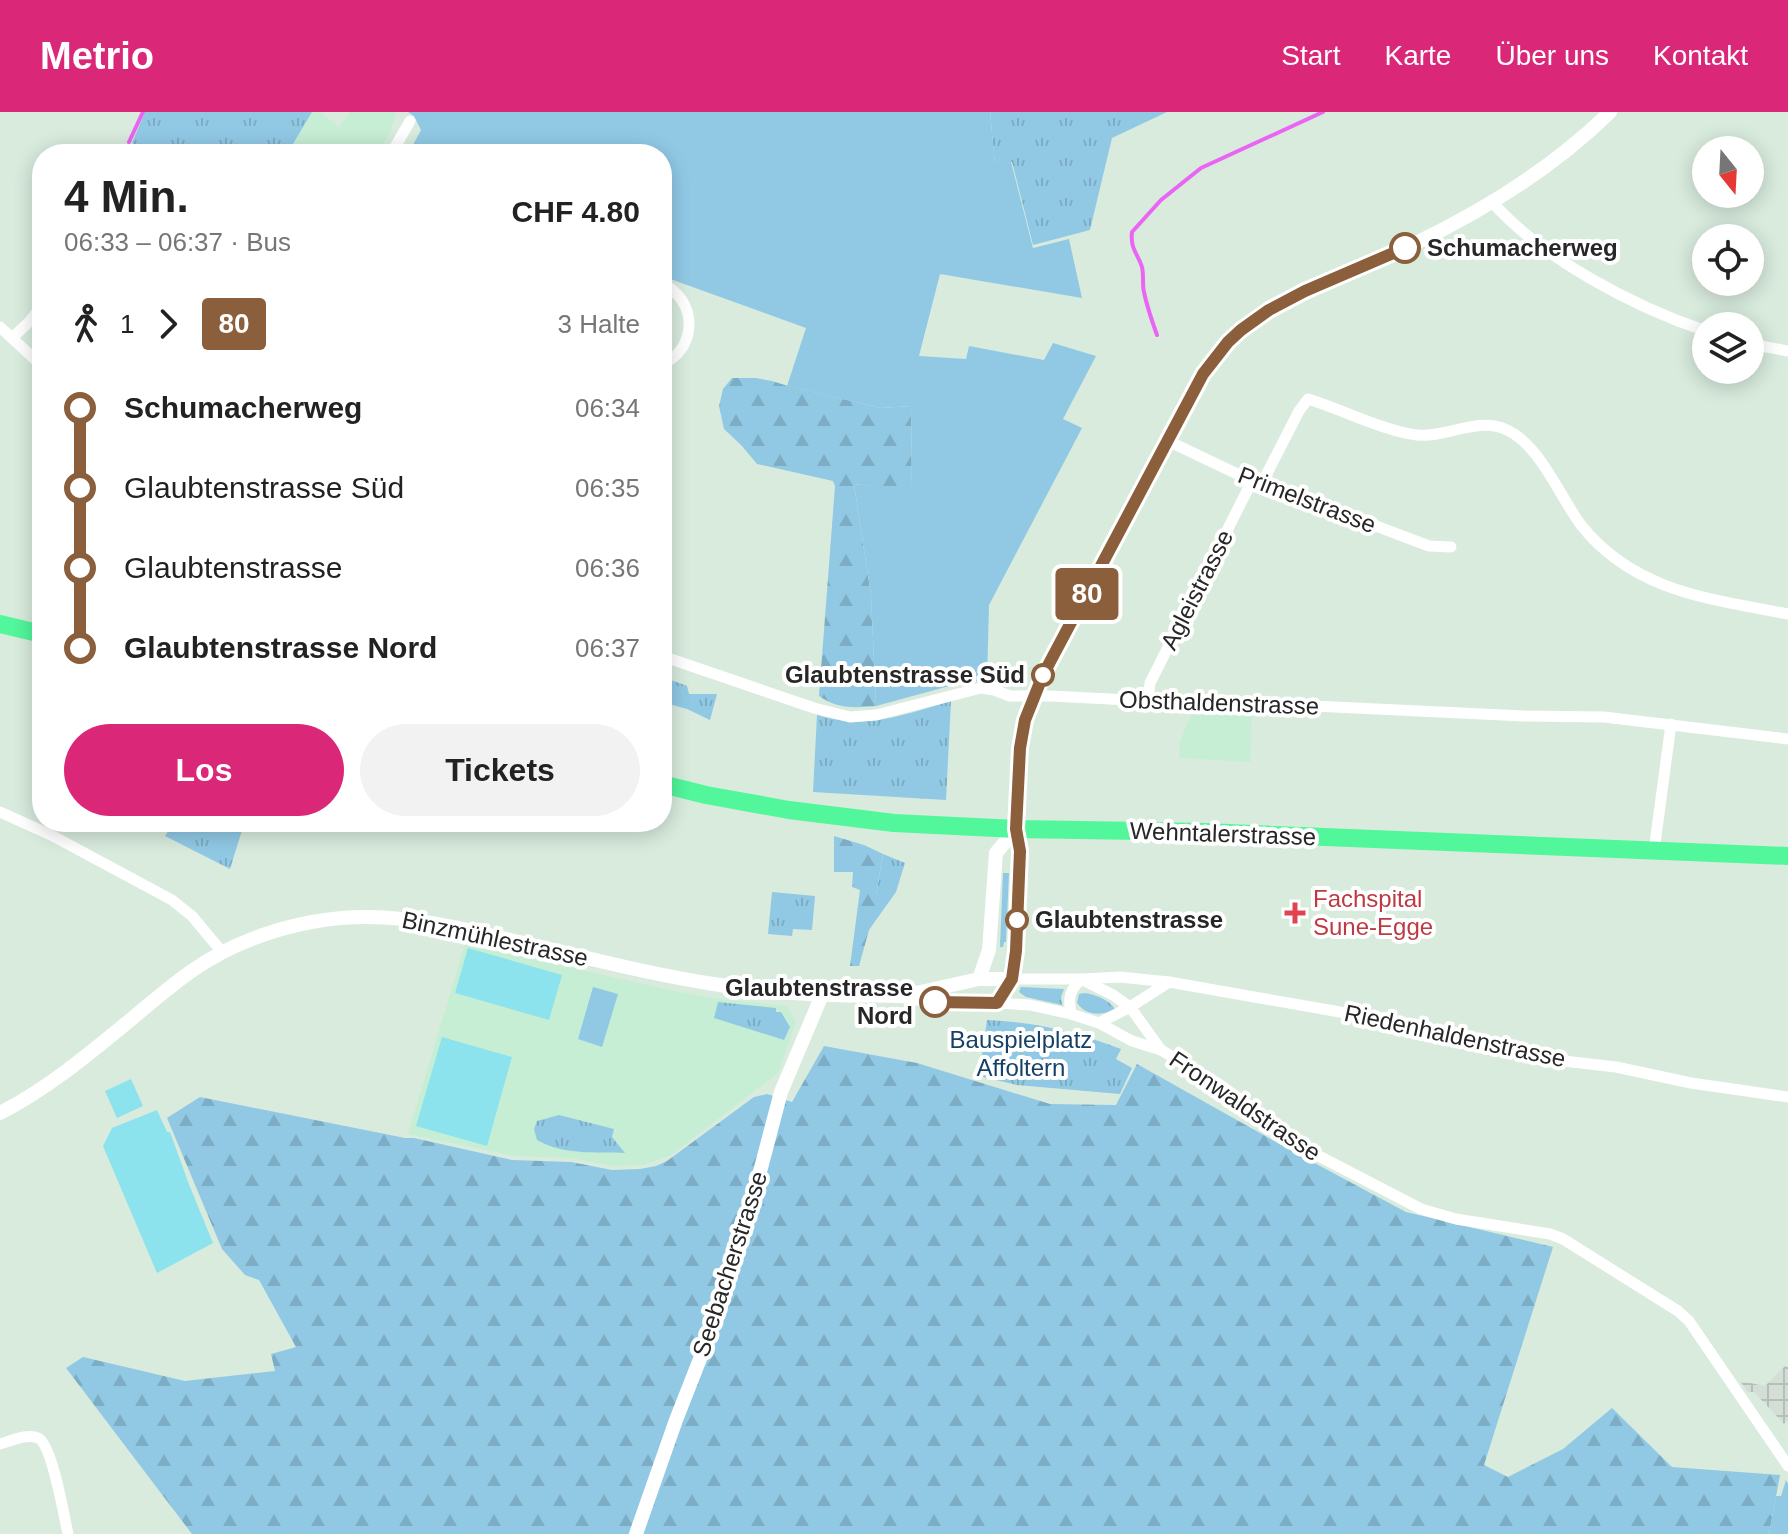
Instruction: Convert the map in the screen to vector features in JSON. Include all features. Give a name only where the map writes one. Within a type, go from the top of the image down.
[{"type":"main road","points":[[0,624],[32,632]]},
{"type":"main road","name":"Wehntalerstrasse","points":[[672,786],[789,810],[894,823],[1016,829],[1204,832],[1788,856]]},
{"type":"street","points":[[1016,829],[996,853],[989,950],[979,979],[997,1003],[1012,979],[1016,951],[1020,851],[1016,829],[1020,748],[1025,720],[1043,675],[1203,374],[1228,342],[1269,310],[1305,291],[1417,243],[1492,202],[1540,172],[1610,112]]},
{"type":"street","points":[[397,144],[410,121]]},
{"type":"street","points":[[1492,202],[1539,245],[1616,293],[1692,326]]},
{"type":"street","points":[[672,289],[683,301],[690,326],[686,342],[672,359]]},
{"type":"street","points":[[12,338],[32,318]]},
{"type":"street","points":[[0,327],[32,357]]},
{"type":"street","points":[[1764,347],[1788,351]]},
{"type":"street","name":"Agleistrasse","points":[[1148,701],[1150,683],[1257,482],[1308,399],[1404,433],[1422,435],[1489,425],[1507,430],[1522,440],[1548,473],[1580,524],[1602,547],[1626,565],[1676,591],[1788,614]]},
{"type":"street","name":"Primelstrasse","points":[[1168,441],[1257,482],[1429,546],[1451,547]]},
{"type":"street","name":"Obsthaldenstrasse","points":[[672,659],[814,708],[850,717],[876,715],[974,689],[994,690],[1010,696],[1618,719],[1788,739]]},
{"type":"street","points":[[1654,851],[1671,724]]},
{"type":"street","points":[[0,812],[32,826]]},
{"type":"street","points":[[44,832],[172,900],[192,916],[222,952]]},
{"type":"street","name":"Binzmühlestrasse","points":[[0,1113],[41,1090],[183,976],[222,952],[278,929],[356,916],[397,917],[437,923],[720,985],[822,995],[903,996],[935,1002],[997,1003]]},
{"type":"street","name":"Riedenhaldenstrasse","points":[[1012,979],[1120,977],[1169,982],[1340,1012],[1529,1057],[1601,1065],[1691,1083],[1788,1097]]},
{"type":"street","name":"Binzmühlestrasse","points":[[903,996],[979,979],[1012,979]]},
{"type":"street","points":[[1071,1014],[1071,989],[1082,979]]},
{"type":"street","name":"Fronwaldstrasse","points":[[1082,979],[1130,1007],[1161,1050]]},
{"type":"street","points":[[1099,1023],[1169,982]]},
{"type":"street","name":"Seebacherstrasse","points":[[636,1534],[720,1308],[743,1236],[781,1092],[822,995]]},
{"type":"street","name":"Fronwaldstrasse","points":[[997,1003],[1030,1005],[1071,1014],[1099,1023],[1132,1041],[1161,1050],[1222,1086],[1288,1140],[1397,1198],[1434,1214],[1550,1234],[1563,1239],[1678,1311],[1697,1331],[1788,1466]]},
{"type":"street","points":[[0,1444],[28,1436],[39,1438],[45,1445],[55,1474],[68,1534]]},
{"type":"shaded area","points":[[312,112],[320,112],[339,127],[350,112],[396,112],[383,144],[293,144]]},
{"type":"shaded area","points":[[1194,709],[1252,711],[1250,762],[1179,758],[1180,741]]},
{"type":"shaded area","points":[[465,944],[683,993],[787,1006],[796,1022],[778,1073],[671,1155],[644,1165],[613,1166],[572,1158],[515,1156],[408,1134]]},
{"type":"shaded area","points":[[468,948],[562,975],[549,1020],[455,993]]},
{"type":"shaded area","points":[[442,1037],[512,1057],[487,1146],[416,1126]]},
{"type":"shaded area","points":[[131,1079],[143,1106],[117,1118],[105,1091]]},
{"type":"shaded area","points":[[157,1110],[167,1132],[170,1132],[213,1243],[157,1273],[103,1146],[112,1128]]},
{"type":"shaded area","points":[[1785,1366],[1788,1367],[1788,1420],[1784,1424],[1740,1381],[1765,1386]]},
{"type":"green space","points":[[145,112],[312,112],[293,144],[132,143]]},
{"type":"green space","points":[[408,112],[990,112],[995,164],[1011,162],[1033,248],[1069,239],[1082,298],[940,274],[919,356],[966,359],[969,346],[1044,360],[1053,343],[1096,356],[1063,419],[1082,428],[989,605],[987,680],[964,682],[876,706],[871,595],[854,484],[912,490],[911,406],[881,408],[787,386],[806,328],[672,280],[672,144],[413,144],[421,130],[414,116]]},
{"type":"green space","points":[[990,112],[1167,112],[1112,138],[1090,230],[1033,245],[1012,162],[995,165]]},
{"type":"green space","points":[[732,378],[772,381],[881,408],[911,406],[912,491],[854,484],[871,595],[876,706],[846,707],[819,696],[833,481],[757,464],[724,429],[719,406],[723,389]]},
{"type":"green space","points":[[672,680],[687,686],[689,694],[717,694],[710,720],[672,705]]},
{"type":"green space","points":[[951,701],[946,800],[813,792],[817,715],[869,721],[901,716]]},
{"type":"green space","points":[[168,832],[241,832],[230,869],[165,836]]},
{"type":"green space","points":[[834,836],[883,854],[876,895],[876,920],[869,930],[859,966],[850,966],[860,890],[852,887],[853,872],[834,872]]},
{"type":"green space","points":[[883,854],[905,863],[896,892],[876,920],[876,895]]},
{"type":"green space","points":[[1003,873],[1009,873],[1006,942],[1000,947]]},
{"type":"green space","points":[[772,892],[815,896],[812,930],[793,929],[792,936],[768,934]]},
{"type":"green space","points":[[593,987],[618,994],[602,1047],[578,1039]]},
{"type":"green space","points":[[1021,987],[1064,989],[1062,1005],[1026,997],[1019,992]]},
{"type":"green space","points":[[1079,994],[1101,998],[1115,1009],[1100,1014],[1085,1010],[1077,1003]]},
{"type":"green space","points":[[718,1002],[776,1008],[790,1027],[784,1040],[714,1018]]},
{"type":"green space","name":"Bauspielplatz Affoltern","points":[[987,1020],[1039,1026],[1105,1043],[1121,1049],[1116,1059],[1132,1068],[1120,1094],[1017,1085],[979,1076]]},
{"type":"green space","points":[[824,1046],[917,1063],[1050,1104],[1116,1105],[1137,1064],[1406,1212],[1553,1247],[1484,1465],[1508,1477],[1563,1449],[1612,1408],[1672,1467],[1780,1475],[1769,1534],[192,1534],[66,1368],[83,1357],[185,1381],[275,1371],[271,1354],[296,1347],[259,1280],[245,1275],[222,1249],[167,1118],[200,1097],[512,1160],[571,1162],[612,1170],[640,1169],[667,1161],[754,1097],[767,1094],[792,1102]]},
{"type":"green space","points":[[559,1115],[614,1129],[612,1137],[625,1153],[568,1150],[537,1140],[534,1129],[537,1121]]},
{"type":"green space","points":[[1786,1480],[1788,1534],[1769,1534],[1776,1496],[1781,1496]]},
{"type":"waterway","points":[[129,142],[143,112]]},
{"type":"waterway","points":[[1157,335],[1145,298],[1142,267],[1133,247],[1132,232],[1161,200],[1201,168],[1323,112]]},
{"type":"bus line","name":"80","points":[[935,1002],[997,1003],[1012,979],[1020,851],[1016,829],[1020,748],[1025,720],[1043,675],[1203,374],[1228,342],[1269,310],[1405,248]]},
{"type":"place","name":"Schumacherweg","points":[[1405,248]]},
{"type":"place","name":"Glaubtenstrasse Süd","points":[[1043,675]]},
{"type":"place","name":"Fachspital Sune-Egge","points":[[1295,913]]},
{"type":"place","name":"Glaubtenstrasse","points":[[1017,920]]},
{"type":"place","name":"Glaubtenstrasse Nord","points":[[935,1002]]}]
